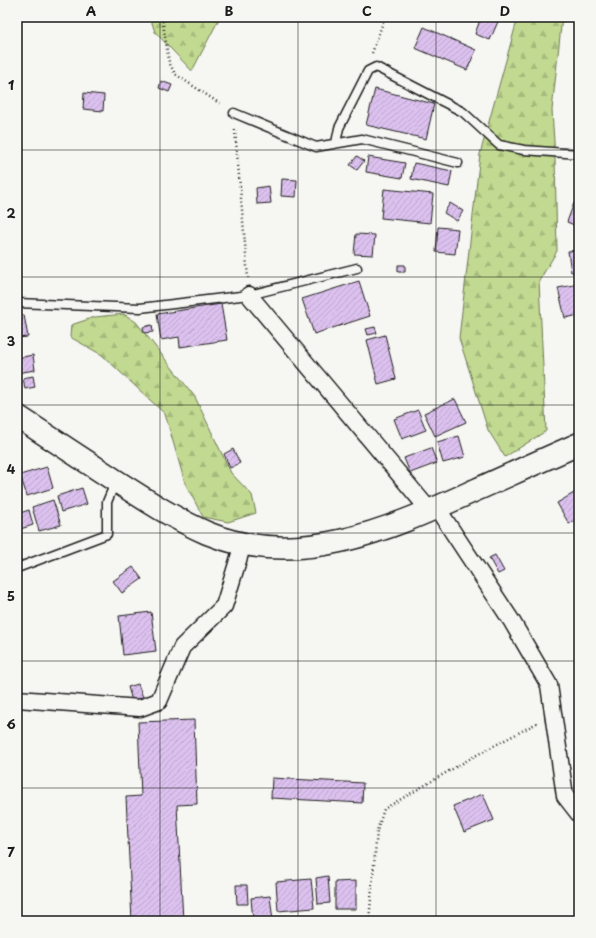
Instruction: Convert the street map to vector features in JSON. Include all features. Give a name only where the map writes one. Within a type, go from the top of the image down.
[{"type":"street","points":[[249,295],[433,510],[511,620],[549,685],[566,796],[579,814]]},
{"type":"street","points":[[17,416],[169,515],[208,533],[243,544],[280,547],[323,545],[357,538],[394,526],[579,444]]},
{"type":"street","points":[[17,699],[140,708],[160,701],[182,647],[224,606],[243,544]]},
{"type":"lane","points":[[336,143],[339,128],[368,71],[376,67],[463,112],[499,145],[524,150],[579,154]]},
{"type":"lane","points":[[234,113],[316,147],[362,139],[458,163]]},
{"type":"lane","points":[[17,303],[140,308],[249,295],[357,268]]},
{"type":"lane","points":[[17,568],[107,534],[107,502],[116,481]]},
{"type":"path","points":[[17,21],[18,17]]},
{"type":"path","points":[[162,17],[169,62],[175,74],[200,92],[234,113],[249,295]]},
{"type":"path","points":[[376,67],[371,52],[385,17]]},
{"type":"path","points":[[369,921],[377,831],[384,809],[472,757],[554,714]]},
{"type":"green space","points":[[150,17],[220,17],[192,71],[155,32]]},
{"type":"green space","points":[[518,17],[562,17],[552,110],[555,158],[557,251],[539,281],[546,431],[505,457],[488,430],[459,338],[480,154]]},
{"type":"green space","points":[[124,314],[136,322],[195,397],[231,473],[252,495],[256,513],[228,522],[203,517],[185,483],[165,414],[102,355],[70,337],[71,325],[95,317]]},
{"type":"building","points":[[481,17],[500,17],[490,40],[475,34]]},
{"type":"building","points":[[424,27],[476,50],[467,70],[415,48]]},
{"type":"building","points":[[161,81],[172,85],[169,92],[159,88]]},
{"type":"building","points":[[375,89],[434,104],[426,139],[366,125]]},
{"type":"building","points":[[84,93],[104,95],[103,111],[83,109]]},
{"type":"building","points":[[357,156],[364,161],[357,170],[350,165]]},
{"type":"building","points":[[368,157],[405,163],[402,178],[366,172]]},
{"type":"building","points":[[414,163],[452,171],[449,187],[411,179]]},
{"type":"building","points":[[282,179],[297,180],[296,197],[281,196]]},
{"type":"building","points":[[269,186],[271,203],[257,204],[256,188]]},
{"type":"building","points":[[384,189],[433,194],[430,223],[381,218]]},
{"type":"building","points":[[450,203],[463,211],[457,221],[444,213]]},
{"type":"building","points":[[574,203],[579,205],[579,227],[567,222]]},
{"type":"building","points":[[438,227],[458,229],[455,254],[436,252]]},
{"type":"building","points":[[356,234],[375,235],[373,255],[354,254]]},
{"type":"building","points":[[579,250],[579,271],[571,272],[568,251]]},
{"type":"building","points":[[398,265],[405,265],[405,272],[398,272]]},
{"type":"building","points":[[359,281],[370,316],[314,334],[302,299]]},
{"type":"building","points":[[579,284],[579,315],[565,318],[558,288]]},
{"type":"building","points":[[221,304],[227,340],[180,347],[179,337],[161,340],[157,314]]},
{"type":"building","points":[[24,315],[28,337],[17,338],[17,316]]},
{"type":"building","points":[[152,325],[153,332],[144,333],[143,327]]},
{"type":"building","points":[[375,327],[377,333],[368,335],[366,329]]},
{"type":"building","points":[[385,335],[396,379],[378,384],[367,340]]},
{"type":"building","points":[[33,355],[35,370],[17,373],[17,358]]},
{"type":"building","points":[[33,376],[35,387],[25,389],[23,378]]},
{"type":"building","points":[[455,399],[466,422],[435,436],[424,413]]},
{"type":"building","points":[[418,410],[426,430],[402,439],[394,419]]},
{"type":"building","points":[[459,436],[465,457],[443,463],[437,442]]},
{"type":"building","points":[[431,448],[437,463],[410,473],[404,458]]},
{"type":"building","points":[[233,449],[240,463],[230,468],[224,454]]},
{"type":"building","points":[[47,467],[53,488],[27,496],[20,475]]},
{"type":"building","points":[[82,488],[87,504],[61,512],[57,496]]},
{"type":"building","points":[[579,490],[579,518],[569,524],[557,503]]},
{"type":"building","points":[[53,500],[61,525],[39,531],[32,507]]},
{"type":"building","points":[[29,510],[33,525],[17,530],[17,514]]},
{"type":"building","points":[[495,555],[504,571],[498,574],[489,558]]},
{"type":"building","points":[[133,567],[142,579],[122,593],[113,581]]},
{"type":"building","points":[[151,612],[156,651],[123,655],[119,616]]},
{"type":"building","points":[[138,684],[144,700],[133,704],[128,687]]},
{"type":"building","points":[[194,720],[197,804],[177,805],[183,921],[132,921],[126,797],[141,796],[138,722]]},
{"type":"building","points":[[272,778],[363,783],[362,803],[271,798]]},
{"type":"building","points":[[483,794],[494,820],[464,832],[453,806]]},
{"type":"building","points":[[328,876],[330,903],[318,904],[316,878]]},
{"type":"building","points":[[311,879],[314,908],[278,911],[276,882]]},
{"type":"building","points":[[356,881],[356,909],[335,909],[335,882]]},
{"type":"building","points":[[236,885],[247,885],[248,904],[237,904]]},
{"type":"building","points":[[270,896],[273,921],[253,921],[251,898]]}]
